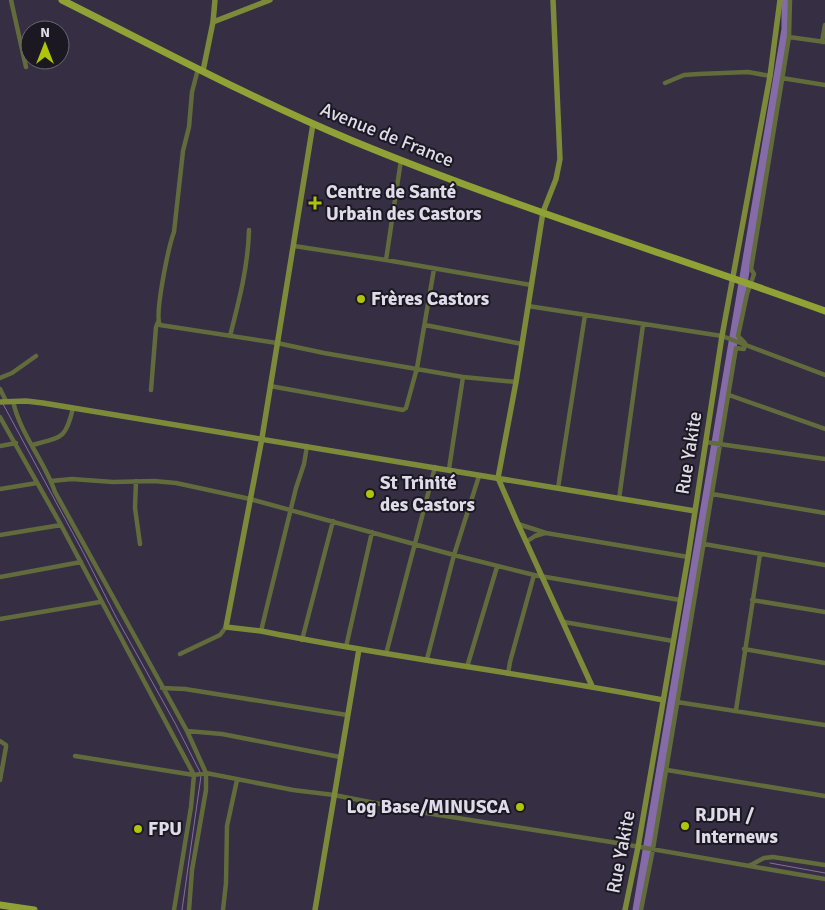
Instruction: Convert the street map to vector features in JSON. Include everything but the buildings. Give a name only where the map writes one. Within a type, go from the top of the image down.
[{"type":"main road","name":"Avenue de France","points":[[62,0],[313,124],[401,160],[825,311]]},
{"type":"main road","points":[[0,905],[34,910]]},
{"type":"street","points":[[11,0],[20,40]]},
{"type":"street","points":[[152,390],[156,327],[170,243],[174,232],[192,92],[201,70],[213,22],[215,0]]},
{"type":"street","points":[[213,22],[270,0]]},
{"type":"street","points":[[553,0],[560,159],[556,179],[543,212],[516,382],[498,478],[592,686]]},
{"type":"street","name":"Rue Yakite","points":[[625,910],[638,847],[688,557],[705,442],[770,76],[780,0]]},
{"type":"street","points":[[745,346],[745,343],[738,336],[747,294],[754,274],[751,269],[789,37],[790,0]]},
{"type":"street","points":[[789,37],[824,42],[825,25]]},
{"type":"street","points":[[665,83],[684,75],[698,74],[748,72],[770,76]]},
{"type":"street","points":[[782,78],[825,85]]},
{"type":"street","points":[[180,654],[220,635],[226,627],[262,438],[313,124]]},
{"type":"street","points":[[386,260],[401,160]]},
{"type":"street","points":[[230,336],[244,281],[249,230]]},
{"type":"street","points":[[294,246],[531,285]]},
{"type":"street","points":[[270,386],[403,410],[408,405],[417,368],[434,269]]},
{"type":"street","points":[[528,306],[723,337],[825,375]]},
{"type":"street","points":[[558,488],[585,315]]},
{"type":"street","points":[[158,322],[164,327],[230,336],[463,377],[516,382]]},
{"type":"street","points":[[425,325],[522,344]]},
{"type":"street","points":[[620,499],[643,325]]},
{"type":"street","points":[[642,910],[736,348],[744,349],[745,346]]},
{"type":"street","points":[[0,378],[12,373],[36,356]]},
{"type":"street","points":[[449,469],[463,377]]},
{"type":"street","points":[[0,389],[187,731],[206,773],[206,790],[192,870],[189,910]]},
{"type":"street","points":[[729,395],[825,429]]},
{"type":"street","points":[[6,401],[43,402],[695,511]]},
{"type":"street","points":[[32,445],[63,435],[67,430],[73,408]]},
{"type":"street","points":[[0,417],[61,525],[100,602],[194,774],[191,807],[174,910]]},
{"type":"street","points":[[705,442],[825,459]]},
{"type":"street","points":[[0,446],[16,444]]},
{"type":"street","points":[[261,631],[307,446]]},
{"type":"street","points":[[386,654],[435,467]]},
{"type":"street","points":[[427,659],[454,556],[478,476]]},
{"type":"street","points":[[51,481],[72,479],[176,484],[250,499],[497,567],[542,577],[680,600]]},
{"type":"street","points":[[136,481],[134,508],[140,544]]},
{"type":"street","points":[[0,489],[37,483]]},
{"type":"street","points":[[712,494],[825,513]]},
{"type":"street","points":[[302,640],[333,521]]},
{"type":"street","points":[[518,524],[546,533],[688,557]]},
{"type":"street","points":[[0,535],[61,525]]},
{"type":"street","points":[[346,647],[372,532]]},
{"type":"street","points":[[526,542],[535,536],[546,533]]},
{"type":"street","points":[[704,544],[825,565]]},
{"type":"street","points":[[736,710],[760,554]]},
{"type":"street","points":[[0,577],[80,562]]},
{"type":"street","points":[[468,667],[497,567]]},
{"type":"street","points":[[508,674],[534,575]]},
{"type":"street","points":[[752,600],[825,612]]},
{"type":"street","points":[[0,619],[100,602]]},
{"type":"street","points":[[564,622],[673,641]]},
{"type":"street","points":[[226,627],[261,631],[386,654],[592,686],[663,700]]},
{"type":"street","points":[[315,910],[359,649]]},
{"type":"street","points":[[744,649],[825,663]]},
{"type":"street","points":[[162,688],[347,715]]},
{"type":"street","points":[[677,702],[825,725]]},
{"type":"street","points":[[187,731],[222,734],[340,757]]},
{"type":"street","points":[[0,741],[6,747],[0,780]]},
{"type":"street","points":[[75,756],[194,774],[206,773],[236,780],[334,795],[426,813],[653,849],[825,879]]},
{"type":"street","points":[[666,770],[825,796]]},
{"type":"street","points":[[223,910],[226,883],[227,826],[236,780]]},
{"type":"street","points":[[750,866],[764,858],[773,857],[825,865]]},
{"type":"waterway","points":[[637,910],[786,29],[786,0]]},
{"type":"waterway","points":[[3,404],[200,772]]},
{"type":"waterway","points":[[182,910],[201,776]]},
{"type":"waterway","points":[[770,863],[825,873]]},
{"type":"place","name":"Centre de Santé Urbain des Castors","points":[[315,203]]},
{"type":"place","name":"Frères Castors","points":[[361,299]]},
{"type":"place","name":"St Trinité des Castors","points":[[370,494]]},
{"type":"place","name":"Log Base/MINUSCA","points":[[520,807]]},
{"type":"place","name":"RJDH / Internews","points":[[685,826]]},
{"type":"place","name":"FPU","points":[[138,829]]}]
